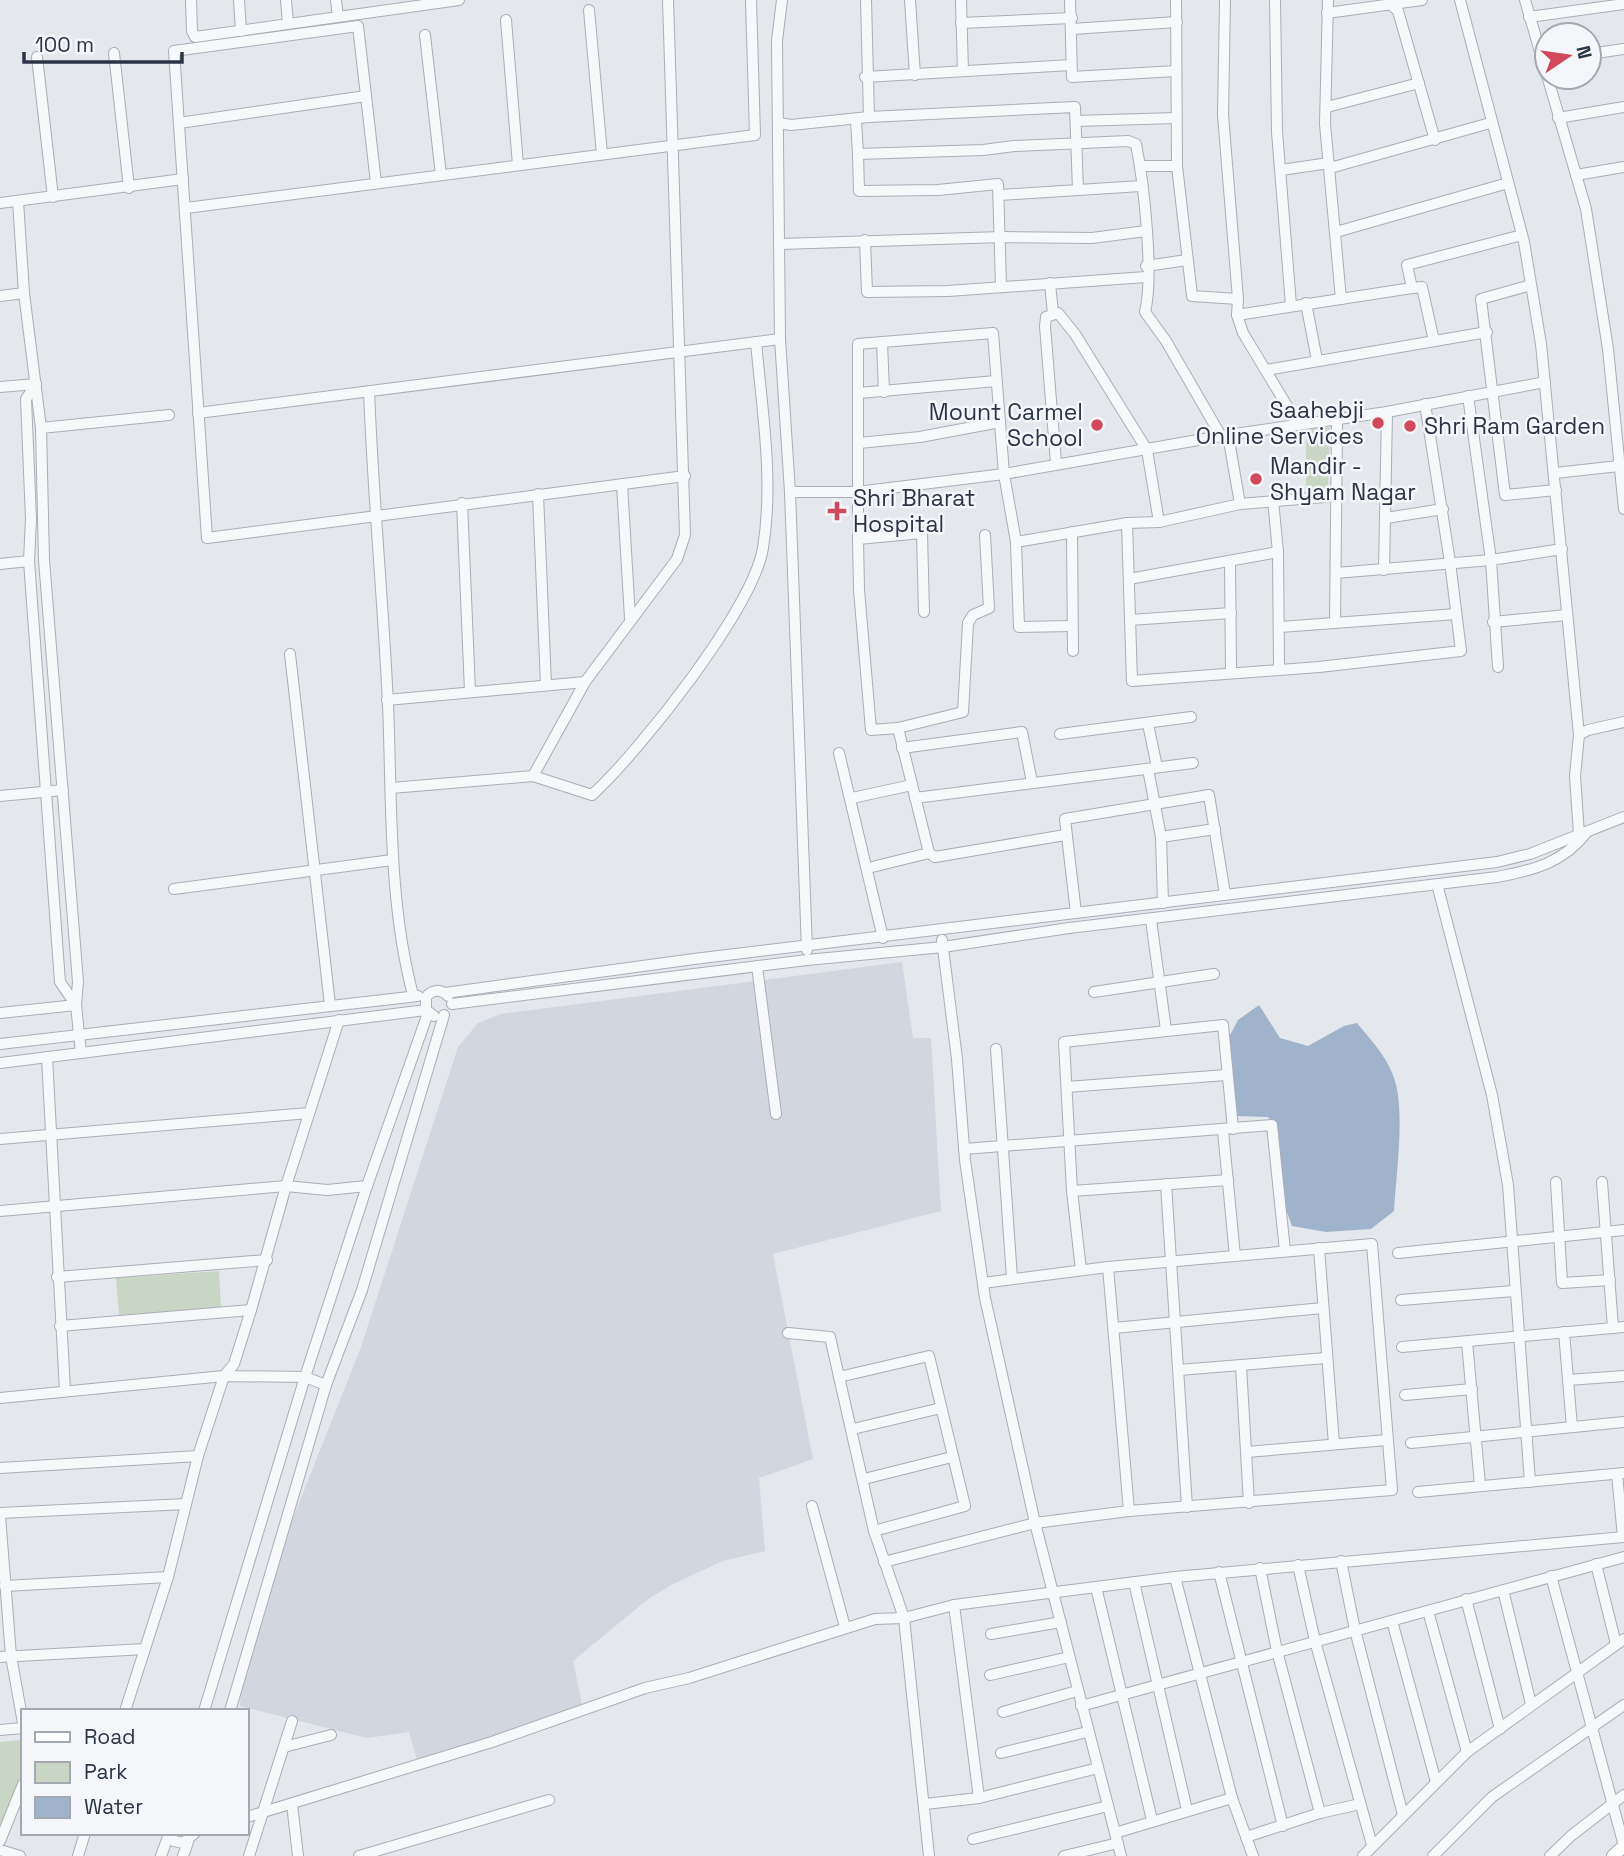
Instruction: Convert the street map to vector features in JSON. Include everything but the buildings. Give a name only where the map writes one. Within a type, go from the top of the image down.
[{"type":"main road","points":[[1613,1856],[1624,1846]]},
{"type":"street","points":[[191,0],[192,31],[195,37],[338,17],[387,5],[459,0]]},
{"type":"street","points":[[239,0],[241,31]]},
{"type":"street","points":[[286,0],[288,23]]},
{"type":"street","points":[[337,0],[338,17]]},
{"type":"street","points":[[533,776],[585,682],[630,618],[677,559],[685,535],[668,0]]},
{"type":"street","points":[[186,208],[755,135],[751,0]]},
{"type":"street","points":[[782,0],[777,41],[780,338],[790,492],[807,960]]},
{"type":"street","points":[[866,0],[865,77],[869,117]]},
{"type":"street","points":[[910,0],[915,75]]},
{"type":"street","points":[[961,0],[963,71]]},
{"type":"street","points":[[1070,0],[1072,77],[1176,71]]},
{"type":"street","points":[[1176,0],[1177,166],[1192,296],[1238,299]]},
{"type":"street","points":[[1226,0],[1223,115],[1238,299],[1237,315],[1243,333],[1298,424]]},
{"type":"street","points":[[1275,0],[1281,170],[1291,305]]},
{"type":"street","points":[[1328,0],[1325,124],[1341,299]]},
{"type":"street","points":[[1327,13],[1389,2],[1422,0]]},
{"type":"street","points":[[231,1709],[326,1385],[362,1290],[444,1015],[452,1004],[807,960],[943,947],[1515,874],[1556,861],[1574,849],[1583,833],[1575,776],[1579,735],[1545,382],[1522,234],[1490,123],[1460,0]]},
{"type":"street","points":[[1524,0],[1533,29]]},
{"type":"street","points":[[1389,2],[1398,11],[1436,140]]},
{"type":"street","points":[[1529,17],[1624,4]]},
{"type":"street","points":[[589,10],[602,154]]},
{"type":"street","points":[[506,20],[518,165]]},
{"type":"street","points":[[961,23],[1177,22]]},
{"type":"street","points":[[376,183],[358,26],[174,51],[207,538],[685,476]]},
{"type":"street","points":[[425,34],[441,175]]},
{"type":"street","points":[[1603,52],[1624,49]]},
{"type":"street","points":[[114,53],[129,188]]},
{"type":"street","points":[[37,57],[53,197]]},
{"type":"street","points":[[865,77],[1071,65]]},
{"type":"street","points":[[1327,107],[1419,83]]},
{"type":"street","points":[[1551,91],[1576,175],[1595,260],[1619,408],[1619,466],[1624,509]]},
{"type":"street","points":[[179,123],[366,96]]},
{"type":"street","points":[[779,124],[1074,107],[1078,190]]},
{"type":"street","points":[[1558,118],[1624,107]]},
{"type":"street","points":[[1076,121],[1176,118]]},
{"type":"street","points":[[856,121],[859,191],[938,190],[998,184],[1002,237],[1001,286]]},
{"type":"street","points":[[1281,170],[1330,166],[1436,140],[1490,123]]},
{"type":"street","points":[[858,153],[1128,141],[1136,144],[1146,231],[1148,299],[1144,312],[1166,341],[1224,435],[1240,504]]},
{"type":"street","points":[[1140,166],[1177,166]]},
{"type":"street","points":[[1576,175],[1624,167]]},
{"type":"street","points":[[0,203],[183,179]]},
{"type":"street","points":[[1336,232],[1508,183]]},
{"type":"street","points":[[1000,195],[1141,186]]},
{"type":"street","points":[[18,201],[24,293],[41,428],[44,560],[78,982],[76,1006],[81,1054]]},
{"type":"street","points":[[780,244],[1002,237],[1092,238],[1146,231]]},
{"type":"street","points":[[1412,288],[1407,265],[1522,234]]},
{"type":"street","points":[[865,240],[867,292],[1050,283],[1146,272],[1187,260]]},
{"type":"street","points":[[1050,283],[1053,314]]},
{"type":"street","points":[[1531,285],[1481,299],[1505,495],[1556,490]]},
{"type":"street","points":[[1237,315],[1422,288],[1434,341]]},
{"type":"street","points":[[0,296],[24,293]]},
{"type":"street","points":[[1306,303],[1317,360]]},
{"type":"street","points":[[1056,463],[1045,326],[1046,317],[1058,313],[1075,334],[1147,450],[1159,522]]},
{"type":"street","points":[[1266,370],[1487,332]]},
{"type":"street","points":[[985,535],[989,608],[973,615],[968,623],[963,712],[898,728],[871,730],[859,590],[858,344],[993,333],[1004,474],[1016,542],[1020,627],[1071,626]]},
{"type":"street","points":[[198,413],[780,338]]},
{"type":"street","points":[[391,788],[533,776],[592,795],[611,778],[684,688],[741,603],[763,551],[769,482],[756,342]]},
{"type":"street","points":[[882,342],[884,392]]},
{"type":"street","points":[[859,393],[996,381]]},
{"type":"street","points":[[790,492],[857,492],[1004,474],[1224,435],[1387,412],[1545,382]]},
{"type":"street","points":[[0,387],[36,384]]},
{"type":"street","points":[[36,384],[26,399],[31,519],[29,561],[60,982],[76,1006]]},
{"type":"street","points":[[369,391],[374,518],[387,700],[392,860],[405,964],[413,995]]},
{"type":"street","points":[[1468,396],[1491,559],[1498,667]]},
{"type":"street","points":[[1127,523],[1132,681],[1279,667],[1320,667],[1461,651],[1443,509],[1425,404]]},
{"type":"street","points":[[1384,570],[1387,412]]},
{"type":"street","points":[[41,428],[169,415]]},
{"type":"street","points":[[1335,622],[1337,420]]},
{"type":"street","points":[[859,443],[920,437],[1000,422]]},
{"type":"street","points":[[1555,472],[1619,466]]},
{"type":"street","points":[[622,484],[630,618]]},
{"type":"street","points":[[538,494],[546,684]]},
{"type":"street","points":[[1016,542],[1127,523],[1159,522],[1240,504],[1336,496]]},
{"type":"street","points":[[1273,500],[1278,552],[1279,667]]},
{"type":"street","points":[[462,503],[470,691]]},
{"type":"street","points":[[1386,518],[1443,509]]},
{"type":"street","points":[[1072,531],[1073,650]]},
{"type":"street","points":[[858,539],[922,533],[924,612]]},
{"type":"street","points":[[1336,573],[1491,559],[1562,549]]},
{"type":"street","points":[[1129,579],[1278,552]]},
{"type":"street","points":[[0,564],[29,561]]},
{"type":"street","points":[[1230,561],[1231,671]]},
{"type":"street","points":[[1130,620],[1231,612]]},
{"type":"street","points":[[1280,627],[1456,614]]},
{"type":"street","points":[[1493,622],[1567,615]]},
{"type":"street","points":[[290,654],[330,1005]]},
{"type":"street","points":[[387,700],[585,682]]},
{"type":"street","points":[[1060,734],[1191,716]]},
{"type":"street","points":[[1579,735],[1588,730],[1624,722]]},
{"type":"street","points":[[1148,724],[1161,837],[1163,902]]},
{"type":"street","points":[[898,728],[929,853]]},
{"type":"street","points":[[902,748],[1022,732],[1032,782]]},
{"type":"street","points":[[839,753],[852,798],[883,938]]},
{"type":"street","points":[[915,798],[1193,763]]},
{"type":"street","points":[[852,798],[912,785]]},
{"type":"street","points":[[0,796],[63,790]]},
{"type":"street","points":[[1076,913],[1064,823],[1068,817],[1209,795],[1225,894]]},
{"type":"street","points":[[0,1044],[413,995],[426,997],[432,992],[445,993],[1511,858],[1624,817]]},
{"type":"street","points":[[1161,837],[1215,829]]},
{"type":"street","points":[[868,868],[929,853],[935,856],[1065,835]]},
{"type":"street","points":[[1511,858],[1515,874]]},
{"type":"street","points":[[174,889],[315,868],[392,860]]},
{"type":"street","points":[[1437,884],[1492,1095],[1508,1185],[1510,1241],[1530,1482]]},
{"type":"street","points":[[1150,920],[1166,1030]]},
{"type":"street","points":[[940,930],[964,1149],[983,1283],[1035,1523],[1121,1856]]},
{"type":"street","points":[[757,966],[776,1114]]},
{"type":"street","points":[[1094,992],[1214,974]]},
{"type":"street","points":[[445,993],[452,1004]]},
{"type":"street","points":[[205,1709],[305,1377],[427,1012],[426,997]]},
{"type":"street","points":[[0,1013],[76,1006]]},
{"type":"street","points":[[0,1063],[339,1020],[427,1012],[436,1017],[444,1015]]},
{"type":"street","points":[[126,1709],[168,1577],[198,1456],[224,1376],[234,1364],[267,1260],[286,1186],[339,1020]]},
{"type":"street","points":[[1081,1270],[1072,1191],[1064,1042],[1166,1030],[1223,1025],[1228,1180],[1236,1256]]},
{"type":"street","points":[[996,1049],[1012,1278]]},
{"type":"street","points":[[47,1057],[65,1391]]},
{"type":"street","points":[[1068,1087],[1226,1075]]},
{"type":"street","points":[[0,1139],[309,1113]]},
{"type":"street","points":[[964,1149],[1272,1125],[1285,1251]]},
{"type":"street","points":[[1072,1191],[1228,1180]]},
{"type":"street","points":[[1556,1182],[1562,1283],[1610,1280]]},
{"type":"street","points":[[1402,1347],[1618,1327],[1610,1280],[1602,1182]]},
{"type":"street","points":[[1166,1184],[1187,1507]]},
{"type":"street","points":[[0,1211],[286,1186],[327,1190],[367,1186]]},
{"type":"street","points":[[1398,1253],[1624,1230]]},
{"type":"street","points":[[884,1562],[1035,1523],[1129,1511],[1392,1490],[1372,1244],[1108,1267],[983,1283]]},
{"type":"street","points":[[1319,1248],[1334,1444]]},
{"type":"street","points":[[57,1277],[267,1260]]},
{"type":"street","points":[[1108,1267],[1129,1511]]},
{"type":"street","points":[[1401,1300],[1514,1291]]},
{"type":"street","points":[[1114,1328],[1323,1308]]},
{"type":"street","points":[[60,1326],[251,1310]]},
{"type":"street","points":[[1564,1332],[1572,1427]]},
{"type":"street","points":[[788,1333],[830,1337],[874,1531],[904,1618],[929,1856]]},
{"type":"street","points":[[1467,1342],[1480,1485]]},
{"type":"street","points":[[839,1377],[929,1356],[965,1506],[874,1531]]},
{"type":"street","points":[[1180,1370],[1326,1358]]},
{"type":"street","points":[[1241,1366],[1249,1503]]},
{"type":"street","points":[[0,1398],[224,1376],[305,1377],[326,1385]]},
{"type":"street","points":[[1568,1380],[1624,1376]]},
{"type":"street","points":[[1405,1395],[1472,1389]]},
{"type":"street","points":[[853,1429],[940,1408]]},
{"type":"street","points":[[1411,1443],[1624,1422]]},
{"type":"street","points":[[1247,1452],[1387,1440]]},
{"type":"street","points":[[0,1468],[198,1456]]},
{"type":"street","points":[[864,1479],[952,1457]]},
{"type":"street","points":[[248,1817],[492,1742],[645,1688],[690,1678],[876,1619],[904,1618],[954,1605],[1219,1572],[1624,1537],[1620,1473],[1418,1492]]},
{"type":"street","points":[[21,1718],[5,1656],[5,1586],[0,1514],[186,1504]]},
{"type":"street","points":[[812,1506],[845,1627]]},
{"type":"street","points":[[1081,1706],[1624,1557]]},
{"type":"street","points":[[1341,1561],[1355,1630],[1403,1815]]},
{"type":"street","points":[[1363,1856],[1467,1752],[1620,1642],[1596,1564]]},
{"type":"street","points":[[1298,1565],[1315,1641],[1372,1845]]},
{"type":"street","points":[[1260,1568],[1277,1651],[1320,1813]]},
{"type":"street","points":[[1219,1572],[1283,1826]]},
{"type":"street","points":[[1551,1576],[1624,1846]]},
{"type":"street","points":[[5,1586],[168,1577]]},
{"type":"street","points":[[1175,1577],[1232,1798],[1253,1856]]},
{"type":"street","points":[[1134,1582],[1187,1810]]},
{"type":"street","points":[[1096,1587],[1152,1819]]},
{"type":"street","points":[[1503,1590],[1531,1704]]},
{"type":"street","points":[[1466,1599],[1500,1729]]},
{"type":"street","points":[[954,1605],[979,1798]]},
{"type":"street","points":[[1428,1611],[1467,1752]]},
{"type":"street","points":[[1392,1621],[1436,1782]]},
{"type":"street","points":[[991,1634],[1061,1622]]},
{"type":"street","points":[[5,1656],[145,1649]]},
{"type":"street","points":[[990,1675],[1069,1657]]},
{"type":"street","points":[[1003,1712],[1077,1692]]},
{"type":"street","points":[[1433,1856],[1492,1797],[1624,1705]]},
{"type":"street","points":[[249,1856],[292,1721]]},
{"type":"street","points":[[0,1730],[21,1726]]},
{"type":"street","points":[[1001,1753],[1087,1732]]},
{"type":"street","points":[[284,1747],[331,1735]]},
{"type":"street","points":[[925,1804],[979,1798],[1098,1768]]},
{"type":"street","points":[[0,1840],[21,1789]]},
{"type":"street","points":[[1550,1856],[1624,1795]]},
{"type":"street","points":[[1064,1856],[1117,1838],[1152,1819],[1232,1798]]},
{"type":"street","points":[[359,1856],[550,1800]]},
{"type":"street","points":[[292,1804],[298,1856]]},
{"type":"street","points":[[1246,1837],[1320,1813],[1360,1804]]},
{"type":"street","points":[[973,1839],[1108,1806]]},
{"type":"street","points":[[78,1856],[84,1835]]},
{"type":"street","points":[[161,1856],[168,1835]]},
{"type":"street","points":[[171,1835],[178,1842],[191,1837]]},
{"type":"street","points":[[183,1856],[191,1837]]},
{"type":"street","points":[[0,1850],[20,1856]]},
{"type":"shaded area","points":[[902,962],[913,1038],[931,1038],[941,1211],[773,1254],[813,1459],[759,1478],[765,1551],[723,1561],[673,1584],[648,1599],[573,1661],[583,1709],[418,1763],[409,1732],[367,1738],[240,1706],[241,1688],[290,1526],[361,1347],[458,1047],[478,1023],[501,1014]]},
{"type":"green space","points":[[1330,427],[1328,489],[1306,489],[1306,430]]},
{"type":"green space","points":[[219,1271],[221,1308],[119,1315],[116,1278]]},
{"type":"green space","points":[[21,1740],[21,1775],[0,1826],[0,1742]]},
{"type":"water","points":[[1259,1005],[1280,1038],[1308,1046],[1344,1026],[1357,1023],[1388,1065],[1395,1081],[1399,1110],[1394,1211],[1371,1229],[1326,1232],[1292,1226],[1282,1199],[1276,1127],[1268,1117],[1236,1116],[1229,1037],[1238,1020]]},
{"type":"place","name":"Saahebji Online Services","points":[[1378,423]]},
{"type":"place","name":"Mount Carmel School","points":[[1097,425]]},
{"type":"place","name":"Shri Ram Garden","points":[[1410,426]]},
{"type":"place","name":"Mandir - Shyam Nagar","points":[[1256,479]]},
{"type":"place","name":"Shri Bharat Hospital","points":[[837,511]]}]
